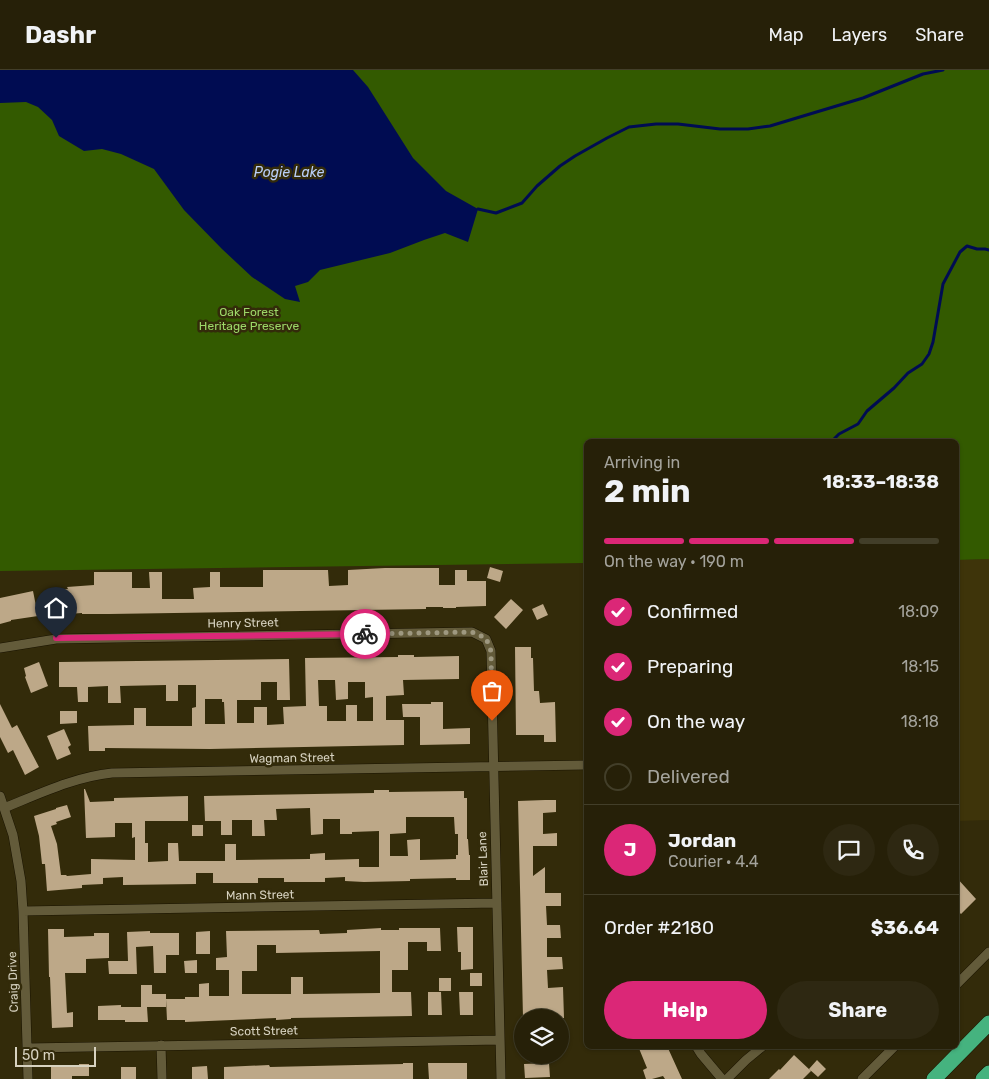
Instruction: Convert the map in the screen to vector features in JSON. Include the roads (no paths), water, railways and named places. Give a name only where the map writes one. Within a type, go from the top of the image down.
[{"type":"highway","points":[[934,1079],[989,1023]]},
{"type":"highway","points":[[983,1079],[989,1072]]},
{"type":"street","name":"Henry Street","points":[[0,648],[56,638],[472,632],[486,638]]},
{"type":"street","name":"Blair Lane","points":[[486,638],[491,651],[501,1079]]},
{"type":"street","name":"Wagman Street","points":[[4,808],[82,778],[112,773],[584,765]]},
{"type":"street","name":"Craig Drive","points":[[0,796],[13,835],[23,911],[28,1079]]},
{"type":"street","name":"Mann Street","points":[[23,911],[497,903]]},
{"type":"street","points":[[959,982],[989,952]]},
{"type":"street","name":"Scott Street","points":[[27,1048],[500,1040]]},
{"type":"street","points":[[161,1045],[162,1079]]},
{"type":"street","points":[[698,1049],[722,1079]]},
{"type":"street","points":[[727,1079],[759,1049]]},
{"type":"street","points":[[862,1079],[892,1049]]},
{"type":"water","name":"Pogie Lake","points":[[0,70],[353,70],[368,87],[413,158],[446,191],[478,209],[468,242],[445,233],[390,253],[320,270],[308,282],[295,286],[300,302],[285,299],[252,277],[222,249],[184,210],[154,169],[121,154],[102,149],[84,151],[59,136],[52,120],[38,107],[26,102],[0,103]]},
{"type":"waterway","points":[[478,209],[496,213],[522,203],[537,186],[560,166],[629,127],[678,124],[720,129],[748,129],[770,126],[863,98],[923,74],[943,70]]},
{"type":"waterway","points":[[834,439],[839,434],[858,424],[867,411],[908,373],[922,364],[929,354],[933,342],[943,284],[960,252],[967,246],[989,250]]},
{"type":"park label","name":"Oak Forest Heritage Preserve","points":[[249,319]]}]
